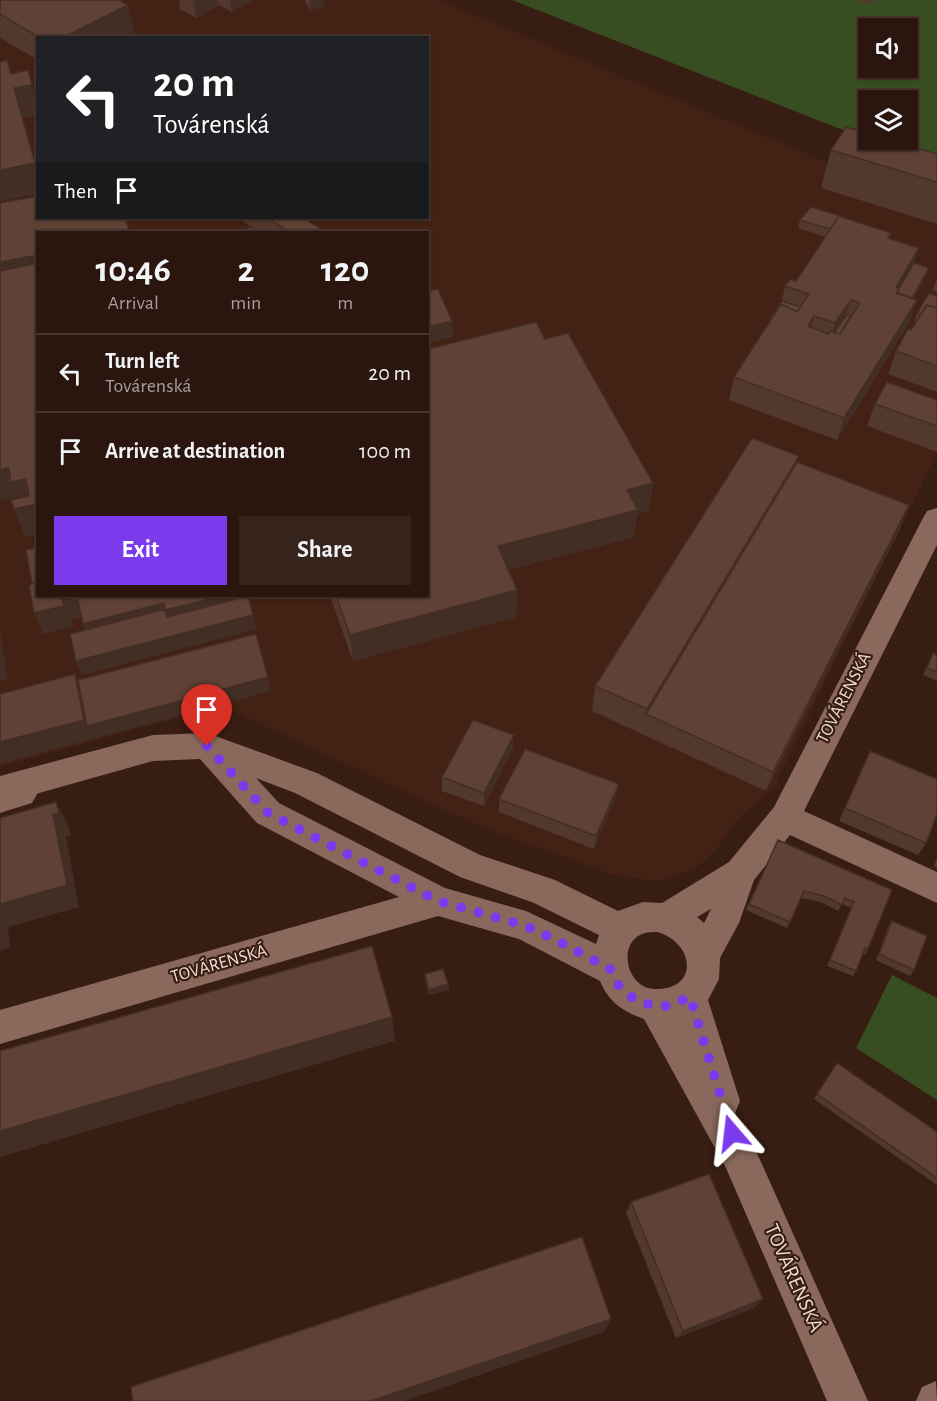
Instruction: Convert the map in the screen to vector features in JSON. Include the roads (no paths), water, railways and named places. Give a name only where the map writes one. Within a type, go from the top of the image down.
[{"type":"street","name":"TOVÁRENSKÁ","points":[[739,1155],[690,997],[700,985],[705,970],[704,955],[722,923],[741,872],[784,817],[936,521]]},
{"type":"street","points":[[207,746],[268,813],[438,901],[526,926],[610,969]]},
{"type":"street","points":[[0,790],[153,748],[207,746],[306,783],[471,867],[543,891],[621,929],[612,940],[609,954],[610,969],[619,986],[635,1000],[655,1006],[673,1005],[690,997]]},
{"type":"street","points":[[784,817],[937,888]]},
{"type":"street","name":"TOVÁRENSKÁ","points":[[621,929],[634,920],[650,916],[667,918],[741,872]]},
{"type":"street","name":"TOVÁRENSKÁ","points":[[0,1027],[438,901]]},
{"type":"street","points":[[667,918],[684,926],[697,939],[704,955]]},
{"type":"street","name":"TOVÁRENSKÁ","points":[[655,1006],[739,1155],[848,1401]]},
{"type":"lane","points":[[0,806],[26,798],[37,780]]}]
